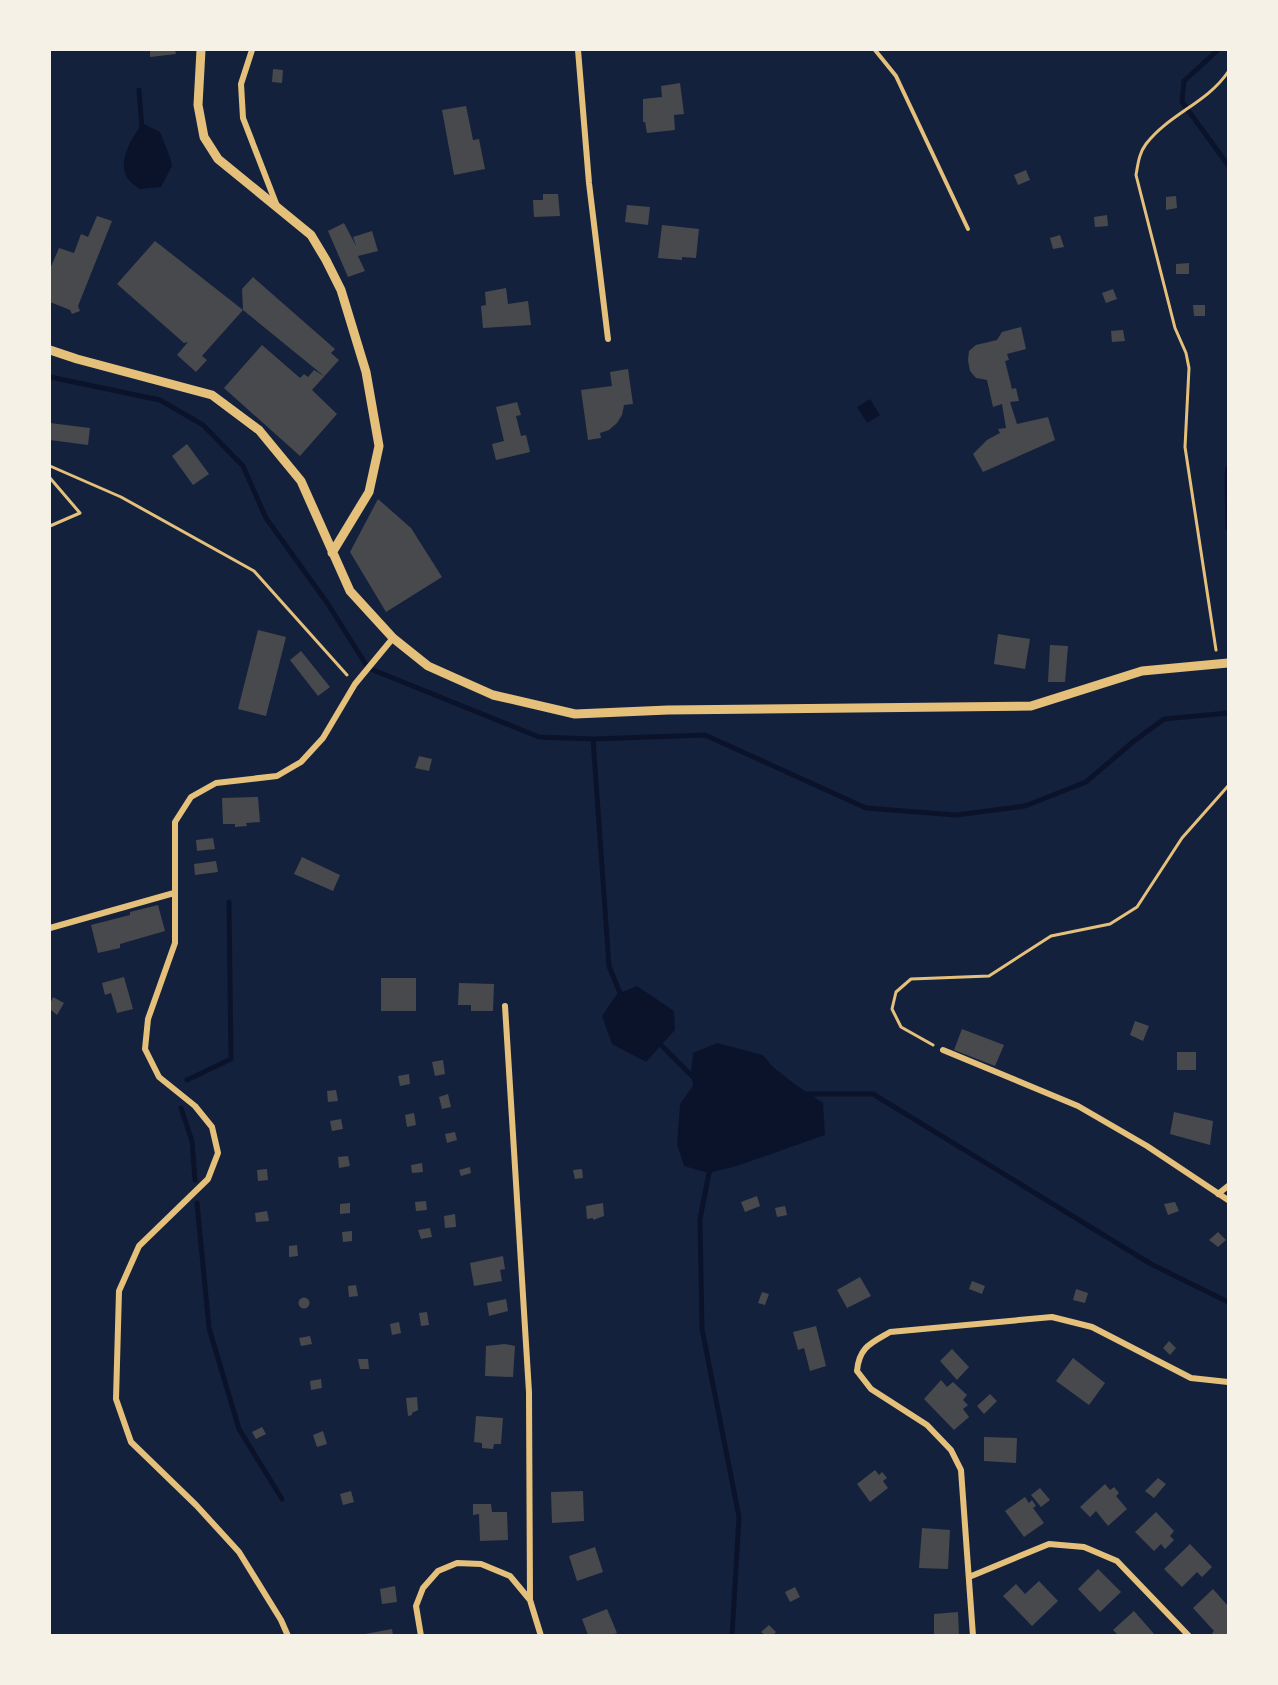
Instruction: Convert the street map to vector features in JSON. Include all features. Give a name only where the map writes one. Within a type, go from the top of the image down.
[{"type":"street","points":[[201,50],[198,105],[204,137],[218,159],[311,235],[341,290],[366,372],[378,446],[369,492],[333,553]]},
{"type":"street","points":[[252,50],[241,84],[243,118],[277,207]]},
{"type":"street","points":[[578,50],[589,183],[608,339]]},
{"type":"street","points":[[50,350],[212,394],[260,430],[301,481],[350,591],[393,638],[428,666],[493,695],[575,714],[668,710],[1031,706],[1142,670],[1223,663]]},
{"type":"street","points":[[288,1635],[239,1552],[196,1505],[131,1442],[116,1399],[119,1291],[140,1246],[208,1179],[218,1153],[212,1127],[195,1106],[159,1077],[145,1050],[148,1019],[174,943],[175,822],[191,797],[216,783],[277,776],[302,762],[323,738],[355,684],[393,638]]},
{"type":"street","points":[[50,928],[174,893]]},
{"type":"street","points":[[505,1006],[529,1392],[530,1600],[541,1635]]},
{"type":"street","points":[[943,1050],[1078,1107],[1148,1146],[1228,1200]]},
{"type":"street","points":[[1218,1194],[1228,1186]]},
{"type":"street","points":[[973,1635],[961,1470],[951,1450],[927,1425],[871,1389],[857,1371],[858,1358],[869,1344],[890,1332],[1052,1317],[1092,1327],[1191,1378],[1228,1382]]},
{"type":"street","points":[[969,1577],[1049,1544],[1084,1547],[1117,1561],[1189,1635]]},
{"type":"street","points":[[421,1635],[416,1606],[423,1588],[438,1571],[457,1563],[481,1564],[510,1576],[530,1600]]},
{"type":"lane","points":[[875,50],[896,76],[968,229]]},
{"type":"path","points":[[1223,663],[1185,447],[1189,368],[1186,353],[1175,328],[1136,175],[1140,155],[1146,144],[1171,119],[1206,95],[1228,72]]},
{"type":"path","points":[[50,466],[121,497],[254,571],[355,684]]},
{"type":"path","points":[[50,478],[80,513],[50,526]]},
{"type":"path","points":[[943,1050],[901,1027],[892,1009],[896,992],[911,979],[989,976],[1051,936],[1110,924],[1137,908],[1182,837],[1228,786]]},
{"type":"water","points":[[142,124],[160,132],[170,157],[172,166],[161,187],[139,189],[129,180],[125,172],[127,150]]},
{"type":"water","points":[[870,399],[880,415],[867,423],[857,407]]},
{"type":"water","points":[[637,986],[674,1011],[675,1030],[646,1062],[612,1044],[602,1016],[617,994]]},
{"type":"water","points":[[717,1043],[763,1055],[772,1066],[793,1083],[823,1103],[825,1135],[737,1166],[709,1173],[684,1166],[677,1144],[680,1104],[693,1086],[691,1071],[693,1053]]},
{"type":"building","points":[[150,50],[175,50],[176,54],[150,57]]},
{"type":"building","points":[[273,69],[283,70],[282,83],[272,82]]},
{"type":"building","points":[[680,83],[684,114],[674,115],[675,130],[647,133],[645,122],[643,122],[643,99],[662,97],[661,86]]},
{"type":"building","points":[[466,106],[473,140],[479,139],[485,169],[454,175],[442,110]]},
{"type":"building","points":[[1026,170],[1030,180],[1018,185],[1014,175]]},
{"type":"building","points":[[543,194],[558,194],[560,216],[534,217],[533,200],[543,200]]},
{"type":"building","points":[[1176,196],[1177,208],[1166,210],[1166,197]]},
{"type":"building","points":[[627,205],[650,207],[648,225],[625,222]]},
{"type":"building","points":[[1107,215],[1108,226],[1095,227],[1094,217]]},
{"type":"building","points":[[97,216],[112,221],[78,306],[80,311],[72,314],[70,310],[50,302],[50,269],[59,248],[74,253],[81,234],[88,237]]},
{"type":"building","points":[[344,223],[356,246],[353,237],[372,231],[378,251],[358,256],[365,271],[348,277],[328,231]]},
{"type":"building","points":[[662,225],[699,229],[696,258],[682,257],[682,260],[658,258]]},
{"type":"building","points":[[1060,235],[1064,247],[1053,249],[1050,238]]},
{"type":"building","points":[[155,241],[243,310],[202,356],[207,360],[196,372],[177,355],[188,342],[184,343],[117,284]]},
{"type":"building","points":[[1189,263],[1189,274],[1176,274],[1176,264]]},
{"type":"building","points":[[253,277],[335,349],[331,353],[339,360],[312,390],[337,414],[300,456],[224,388],[262,345],[300,378],[304,374],[308,377],[314,370],[324,376],[243,310],[242,289]]},
{"type":"building","points":[[506,288],[508,304],[528,301],[531,325],[483,328],[481,306],[486,305],[485,292]]},
{"type":"building","points":[[1113,289],[1117,299],[1106,303],[1102,293]]},
{"type":"building","points":[[1193,305],[1205,305],[1205,316],[1194,316]]},
{"type":"building","points":[[1021,327],[1026,349],[1007,354],[1009,360],[1005,361],[1012,389],[1016,388],[1019,401],[1010,402],[1017,424],[1048,417],[1055,440],[983,472],[973,454],[987,440],[1000,433],[998,429],[1006,428],[1002,404],[993,407],[987,380],[976,378],[970,371],[969,351],[976,345],[997,340],[1002,332]]},
{"type":"building","points":[[1123,330],[1125,341],[1112,342],[1111,331]]},
{"type":"building","points":[[628,369],[633,404],[624,405],[617,423],[609,430],[600,433],[601,438],[588,440],[581,390],[612,386],[610,372]]},
{"type":"building","points":[[517,402],[521,415],[516,416],[521,436],[526,435],[530,452],[496,460],[492,444],[504,441],[496,407]]},
{"type":"building","points":[[50,423],[90,428],[88,445],[50,440]]},
{"type":"building","points":[[187,444],[209,474],[193,485],[172,456]]},
{"type":"building","points":[[378,499],[411,528],[442,577],[386,612],[350,552]]},
{"type":"building","points":[[258,630],[286,637],[266,716],[238,709]]},
{"type":"building","points":[[998,634],[1030,639],[1025,669],[994,664]]},
{"type":"building","points":[[1050,645],[1068,646],[1065,682],[1048,682]]},
{"type":"building","points":[[301,651],[330,687],[318,696],[290,660]]},
{"type":"building","points":[[419,756],[432,759],[429,771],[415,768]]},
{"type":"building","points":[[258,797],[260,822],[235,827],[235,824],[223,824],[222,798]]},
{"type":"building","points":[[213,838],[215,849],[197,851],[196,840]]},
{"type":"building","points":[[302,857],[340,875],[333,891],[294,874]]},
{"type":"building","points":[[216,861],[218,872],[195,875],[194,864]]},
{"type":"building","points":[[158,905],[165,931],[120,944],[120,948],[98,953],[91,925]]},
{"type":"building","points":[[124,977],[133,1009],[117,1013],[111,993],[105,995],[102,983]]},
{"type":"building","points":[[381,978],[416,978],[416,1011],[381,1011]]},
{"type":"building","points":[[459,983],[494,984],[493,1011],[471,1011],[471,1005],[458,1005]]},
{"type":"building","points":[[53,997],[64,1003],[57,1015],[50,1009]]},
{"type":"building","points":[[1135,1021],[1149,1026],[1143,1041],[1130,1035]]},
{"type":"building","points":[[962,1029],[1004,1045],[995,1066],[954,1050]]},
{"type":"building","points":[[1177,1052],[1196,1052],[1196,1070],[1177,1070]]},
{"type":"building","points":[[443,1060],[445,1074],[435,1076],[432,1062]]},
{"type":"building","points":[[409,1074],[410,1084],[400,1086],[398,1076]]},
{"type":"building","points":[[336,1090],[338,1101],[328,1102],[327,1091]]},
{"type":"building","points":[[448,1094],[451,1107],[442,1109],[439,1097]]},
{"type":"building","points":[[1174,1112],[1213,1121],[1210,1145],[1170,1134]]},
{"type":"building","points":[[414,1113],[416,1125],[407,1127],[405,1115]]},
{"type":"building","points":[[341,1119],[343,1129],[332,1131],[330,1121]]},
{"type":"building","points":[[455,1132],[457,1140],[447,1143],[445,1134]]},
{"type":"building","points":[[348,1156],[350,1166],[339,1168],[338,1157]]},
{"type":"building","points":[[422,1163],[423,1172],[412,1173],[411,1165]]},
{"type":"building","points":[[470,1167],[471,1173],[461,1176],[459,1170]]},
{"type":"building","points":[[267,1169],[268,1180],[258,1181],[257,1170]]},
{"type":"building","points":[[582,1169],[583,1178],[575,1179],[573,1170]]},
{"type":"building","points":[[757,1196],[760,1206],[745,1212],[741,1202]]},
{"type":"building","points":[[426,1201],[427,1210],[416,1211],[415,1202]]},
{"type":"building","points":[[1175,1202],[1179,1211],[1168,1215],[1164,1204]]},
{"type":"building","points":[[350,1203],[350,1213],[340,1214],[340,1204]]},
{"type":"building","points":[[603,1203],[604,1216],[593,1220],[593,1218],[587,1219],[586,1206]]},
{"type":"building","points":[[785,1206],[787,1215],[777,1217],[775,1208]]},
{"type":"building","points":[[267,1211],[269,1221],[256,1222],[255,1213]]},
{"type":"building","points":[[455,1214],[456,1227],[445,1228],[444,1216]]},
{"type":"building","points":[[430,1228],[432,1237],[421,1239],[418,1230]]},
{"type":"building","points":[[352,1231],[352,1241],[343,1242],[342,1232]]},
{"type":"building","points":[[1218,1232],[1226,1240],[1218,1247],[1209,1240]]},
{"type":"building","points":[[297,1245],[298,1256],[289,1257],[289,1246]]},
{"type":"building","points":[[503,1256],[505,1269],[500,1270],[502,1281],[474,1286],[470,1263]]},
{"type":"building","points":[[860,1277],[871,1296],[847,1308],[837,1290]]},
{"type":"building","points":[[972,1281],[985,1286],[982,1294],[969,1289]]},
{"type":"building","points":[[356,1285],[358,1296],[349,1297],[348,1286]]},
{"type":"building","points":[[1076,1289],[1088,1293],[1085,1303],[1073,1300]]},
{"type":"building","points":[[762,1292],[769,1294],[765,1305],[758,1303]]},
{"type":"building","points":[[304,1297],[310,1303],[304,1309],[298,1303]]},
{"type":"building","points":[[506,1299],[508,1311],[489,1316],[487,1303]]},
{"type":"building","points":[[427,1312],[429,1325],[421,1326],[419,1313]]},
{"type":"building","points":[[399,1322],[401,1333],[392,1335],[390,1324]]},
{"type":"building","points":[[816,1326],[826,1366],[810,1371],[804,1348],[798,1350],[793,1332]]},
{"type":"building","points":[[310,1336],[312,1344],[301,1346],[299,1338]]},
{"type":"building","points":[[1169,1341],[1176,1348],[1170,1355],[1163,1348]]},
{"type":"building","points":[[505,1344],[515,1346],[513,1377],[485,1376],[486,1346]]},
{"type":"building","points":[[952,1349],[969,1367],[957,1380],[940,1361]]},
{"type":"building","points":[[1073,1358],[1105,1383],[1089,1405],[1056,1381]]},
{"type":"building","points":[[358,1359],[368,1359],[369,1369],[360,1369]]},
{"type":"building","points":[[321,1379],[322,1388],[311,1390],[310,1381]]},
{"type":"building","points":[[941,1380],[947,1387],[953,1382],[967,1395],[963,1400],[968,1405],[963,1409],[969,1417],[954,1430],[924,1399]]},
{"type":"building","points":[[990,1394],[997,1401],[984,1414],[977,1406]]},
{"type":"building","points":[[417,1397],[418,1410],[408,1416],[406,1398]]},
{"type":"building","points":[[476,1416],[503,1418],[501,1444],[494,1444],[493,1449],[482,1448],[482,1443],[474,1442]]},
{"type":"building","points":[[262,1427],[266,1434],[256,1439],[252,1432]]},
{"type":"building","points":[[323,1431],[327,1444],[317,1447],[313,1435]]},
{"type":"building","points":[[984,1437],[1017,1438],[1016,1463],[984,1461]]},
{"type":"building","points":[[875,1470],[879,1475],[882,1472],[887,1478],[883,1481],[888,1488],[870,1502],[857,1484]]},
{"type":"building","points":[[1158,1478],[1166,1484],[1154,1498],[1145,1491]]},
{"type":"building","points":[[1105,1484],[1110,1490],[1114,1487],[1119,1493],[1116,1496],[1127,1509],[1108,1526],[1096,1511],[1090,1517],[1080,1507]]},
{"type":"building","points":[[1040,1488],[1050,1500],[1041,1507],[1031,1495]]},
{"type":"building","points":[[351,1491],[354,1502],[343,1505],[340,1494]]},
{"type":"building","points":[[583,1491],[584,1521],[552,1523],[551,1492]]},
{"type":"building","points":[[1025,1497],[1029,1503],[1032,1500],[1036,1506],[1033,1508],[1044,1523],[1024,1537],[1005,1511]]},
{"type":"building","points":[[473,1504],[491,1504],[492,1512],[507,1512],[508,1540],[480,1541],[479,1514],[473,1515]]},
{"type":"building","points":[[1156,1512],[1174,1531],[1170,1536],[1174,1540],[1165,1549],[1161,1544],[1154,1551],[1135,1532]]},
{"type":"building","points":[[922,1528],[950,1530],[948,1569],[919,1568]]},
{"type":"building","points":[[1190,1544],[1212,1567],[1202,1577],[1197,1572],[1182,1587],[1164,1569]]},
{"type":"building","points":[[595,1547],[603,1572],[577,1581],[569,1556]]},
{"type":"building","points":[[1098,1569],[1121,1592],[1100,1612],[1078,1589]]},
{"type":"building","points":[[1039,1581],[1058,1601],[1032,1626],[1003,1596],[1016,1584],[1025,1594]]},
{"type":"building","points":[[395,1586],[397,1602],[382,1604],[380,1589]]},
{"type":"building","points":[[795,1587],[800,1597],[790,1602],[785,1592]]},
{"type":"building","points":[[1213,1589],[1228,1606],[1228,1635],[1214,1635],[1212,1633],[1214,1631],[1193,1608]]},
{"type":"building","points":[[607,1609],[617,1633],[588,1635],[582,1619]]},
{"type":"building","points":[[1134,1611],[1155,1635],[1118,1635],[1113,1630]]},
{"type":"building","points":[[958,1612],[959,1635],[934,1635],[934,1614]]},
{"type":"building","points":[[769,1625],[776,1632],[773,1635],[765,1635],[761,1632]]},
{"type":"building","points":[[392,1629],[393,1635],[365,1635],[365,1634]]},
{"type":"waterway","points":[[1218,50],[1184,81],[1182,102],[1228,165]]},
{"type":"waterway","points":[[139,90],[142,130]]},
{"type":"waterway","points":[[50,377],[160,400],[203,425],[243,466],[266,518],[328,604],[368,668],[539,737],[593,739],[705,735],[866,808],[956,815],[1025,806],[1086,782],[1164,719],[1228,713]]},
{"type":"waterway","points":[[1228,468],[1228,528]]},
{"type":"waterway","points":[[593,739],[609,966],[622,998]]},
{"type":"waterway","points":[[187,1080],[231,1059],[229,902]]},
{"type":"waterway","points":[[658,1042],[698,1082]]},
{"type":"waterway","points":[[804,1094],[873,1094],[1151,1264],[1228,1302]]},
{"type":"waterway","points":[[181,1108],[192,1141],[195,1180]]},
{"type":"waterway","points":[[710,1168],[700,1219],[702,1329],[739,1517],[732,1636]]},
{"type":"waterway","points":[[197,1203],[209,1328],[239,1429],[282,1499]]}]
